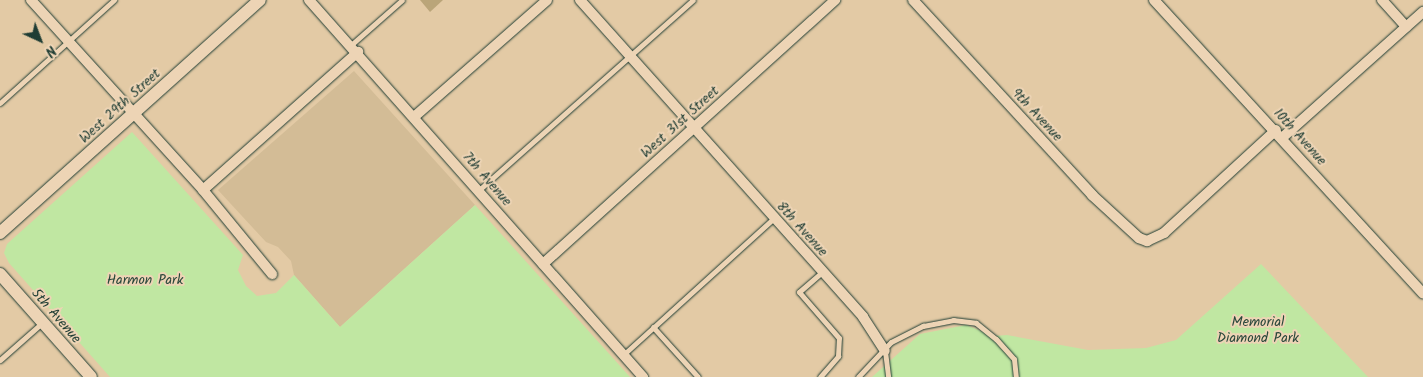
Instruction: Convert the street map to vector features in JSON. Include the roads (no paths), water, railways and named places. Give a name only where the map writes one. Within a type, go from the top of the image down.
[{"type":"street","points":[[31,0],[203,190],[272,274]]},
{"type":"street","name":"West 29th Street","points":[[0,233],[260,0]]},
{"type":"street","name":"7th Avenue","points":[[309,0],[643,377]]},
{"type":"street","points":[[414,117],[547,0]]},
{"type":"street","name":"8th Avenue","points":[[580,0],[863,317],[885,351]]},
{"type":"street","name":"West 31st Street","points":[[543,264],[835,0]]},
{"type":"street","name":"9th Avenue","points":[[913,0],[1092,195],[1126,228],[1147,241],[1164,234],[1279,134]]},
{"type":"street","name":"10th Avenue","points":[[1154,0],[1279,134],[1423,294]]},
{"type":"street","points":[[1382,0],[1406,27]]},
{"type":"street","points":[[1279,134],[1423,12]]},
{"type":"street","points":[[203,190],[354,49]]},
{"type":"street","name":"5th Avenue","points":[[0,274],[91,377]]},
{"type":"lane","points":[[0,103],[114,0]]},
{"type":"lane","points":[[354,49],[402,0]]},
{"type":"lane","points":[[479,190],[693,0]]},
{"type":"lane","points":[[623,355],[774,218]]},
{"type":"lane","points":[[820,377],[838,356],[839,338],[799,292],[822,272]]},
{"type":"lane","points":[[858,377],[885,351],[891,342],[922,326],[953,320],[976,323],[1014,359],[1016,377]]},
{"type":"lane","points":[[0,360],[42,323]]},
{"type":"lane","points":[[653,328],[698,377]]},
{"type":"lane","points":[[885,351],[888,377]]},
{"type":"park label","name":"Harmon Park","points":[[145,280]]},
{"type":"park label","name":"Memorial Diamond Park","points":[[1258,330]]}]
